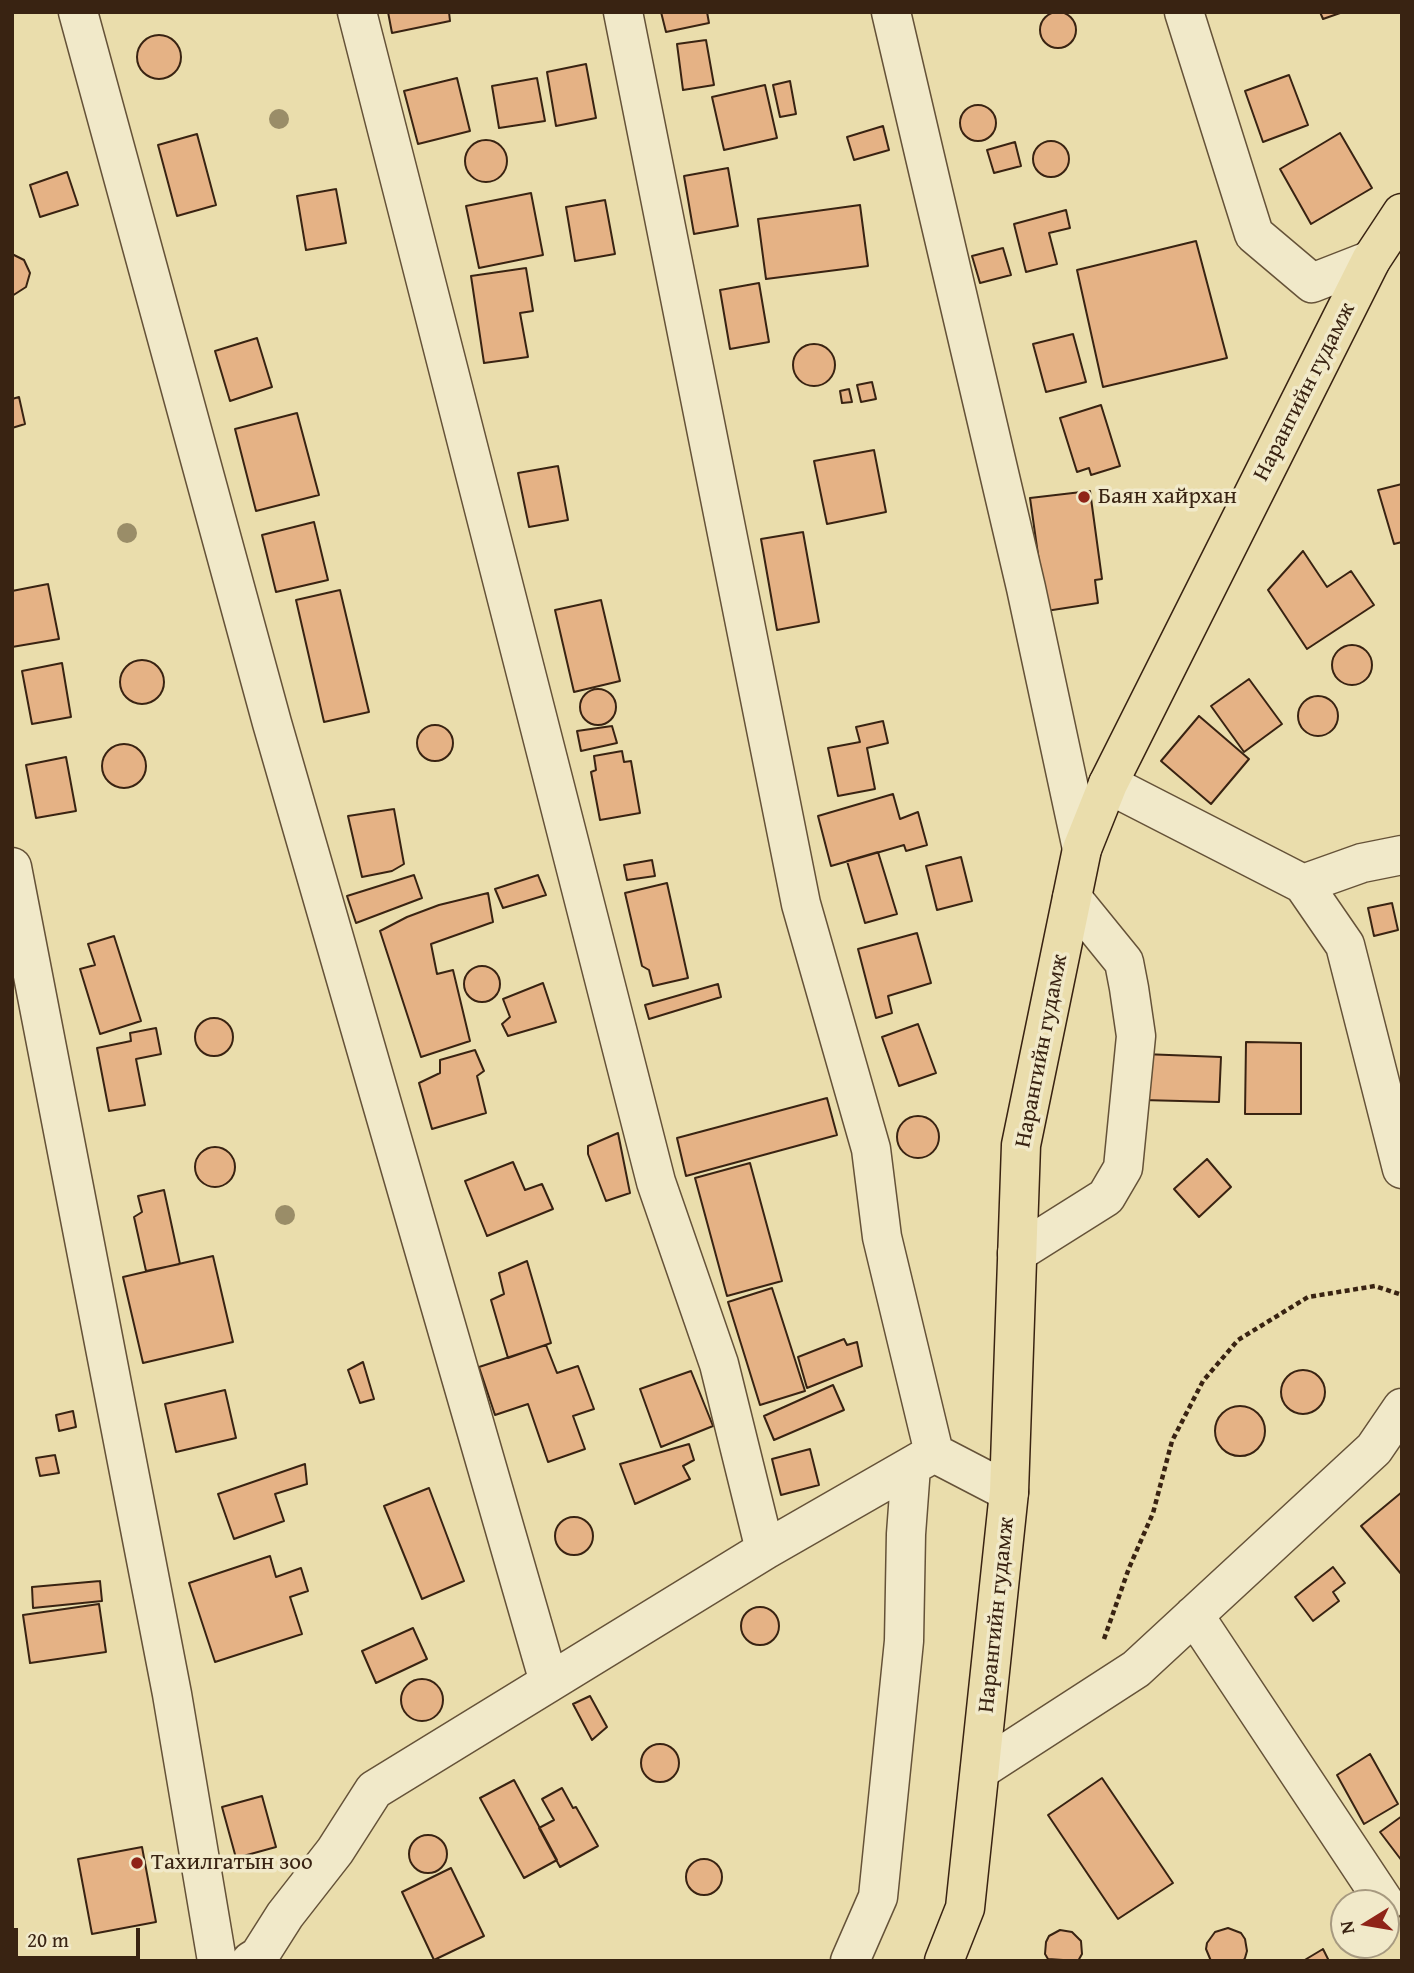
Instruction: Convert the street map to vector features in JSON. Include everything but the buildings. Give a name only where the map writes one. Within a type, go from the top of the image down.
[{"type":"main road","name":"Нарангийн гудамж","points":[[944,1961],[964,1908],[1009,1492],[1021,1145],[1082,849],[1108,784],[1371,260],[1402,213]]},
{"type":"street","points":[[78,12],[272,723],[549,1682]]},
{"type":"street","points":[[357,12],[656,1182],[719,1364],[765,1550]]},
{"type":"street","points":[[623,12],[801,904],[871,1149],[882,1237],[923,1460],[906,1534],[904,1641],[878,1896],[850,1961]]},
{"type":"street","points":[[891,12],[1026,588],[1082,849]]},
{"type":"street","points":[[1184,12],[1254,234],[1312,283],[1371,260]]},
{"type":"street","points":[[1108,784],[1303,884],[1345,945],[1402,1169]]},
{"type":"street","points":[[1303,884],[1362,863],[1402,855]]},
{"type":"street","points":[[12,867],[172,1694],[217,1961]]},
{"type":"street","points":[[1017,1253],[1106,1197],[1123,1168],[1136,1036],[1124,962],[1072,898]]},
{"type":"street","points":[[980,1770],[1136,1669],[1374,1449],[1402,1408]]},
{"type":"street","points":[[251,1961],[259,1956],[285,1915],[335,1851],[374,1790],[765,1550],[923,1460]]},
{"type":"street","points":[[923,1460],[1009,1492]]},
{"type":"street","points":[[1194,1615],[1375,1889]]},
{"type":"path","points":[[1096,1649],[1104,1639],[1129,1568],[1153,1513],[1172,1441],[1203,1381],[1238,1340],[1308,1297],[1375,1286],[1402,1295]]},
{"type":"place","name":"Баян хайрхан","points":[[1084,497]]},
{"type":"place","name":"Тахилгатын зоо","points":[[137,1863]]}]
